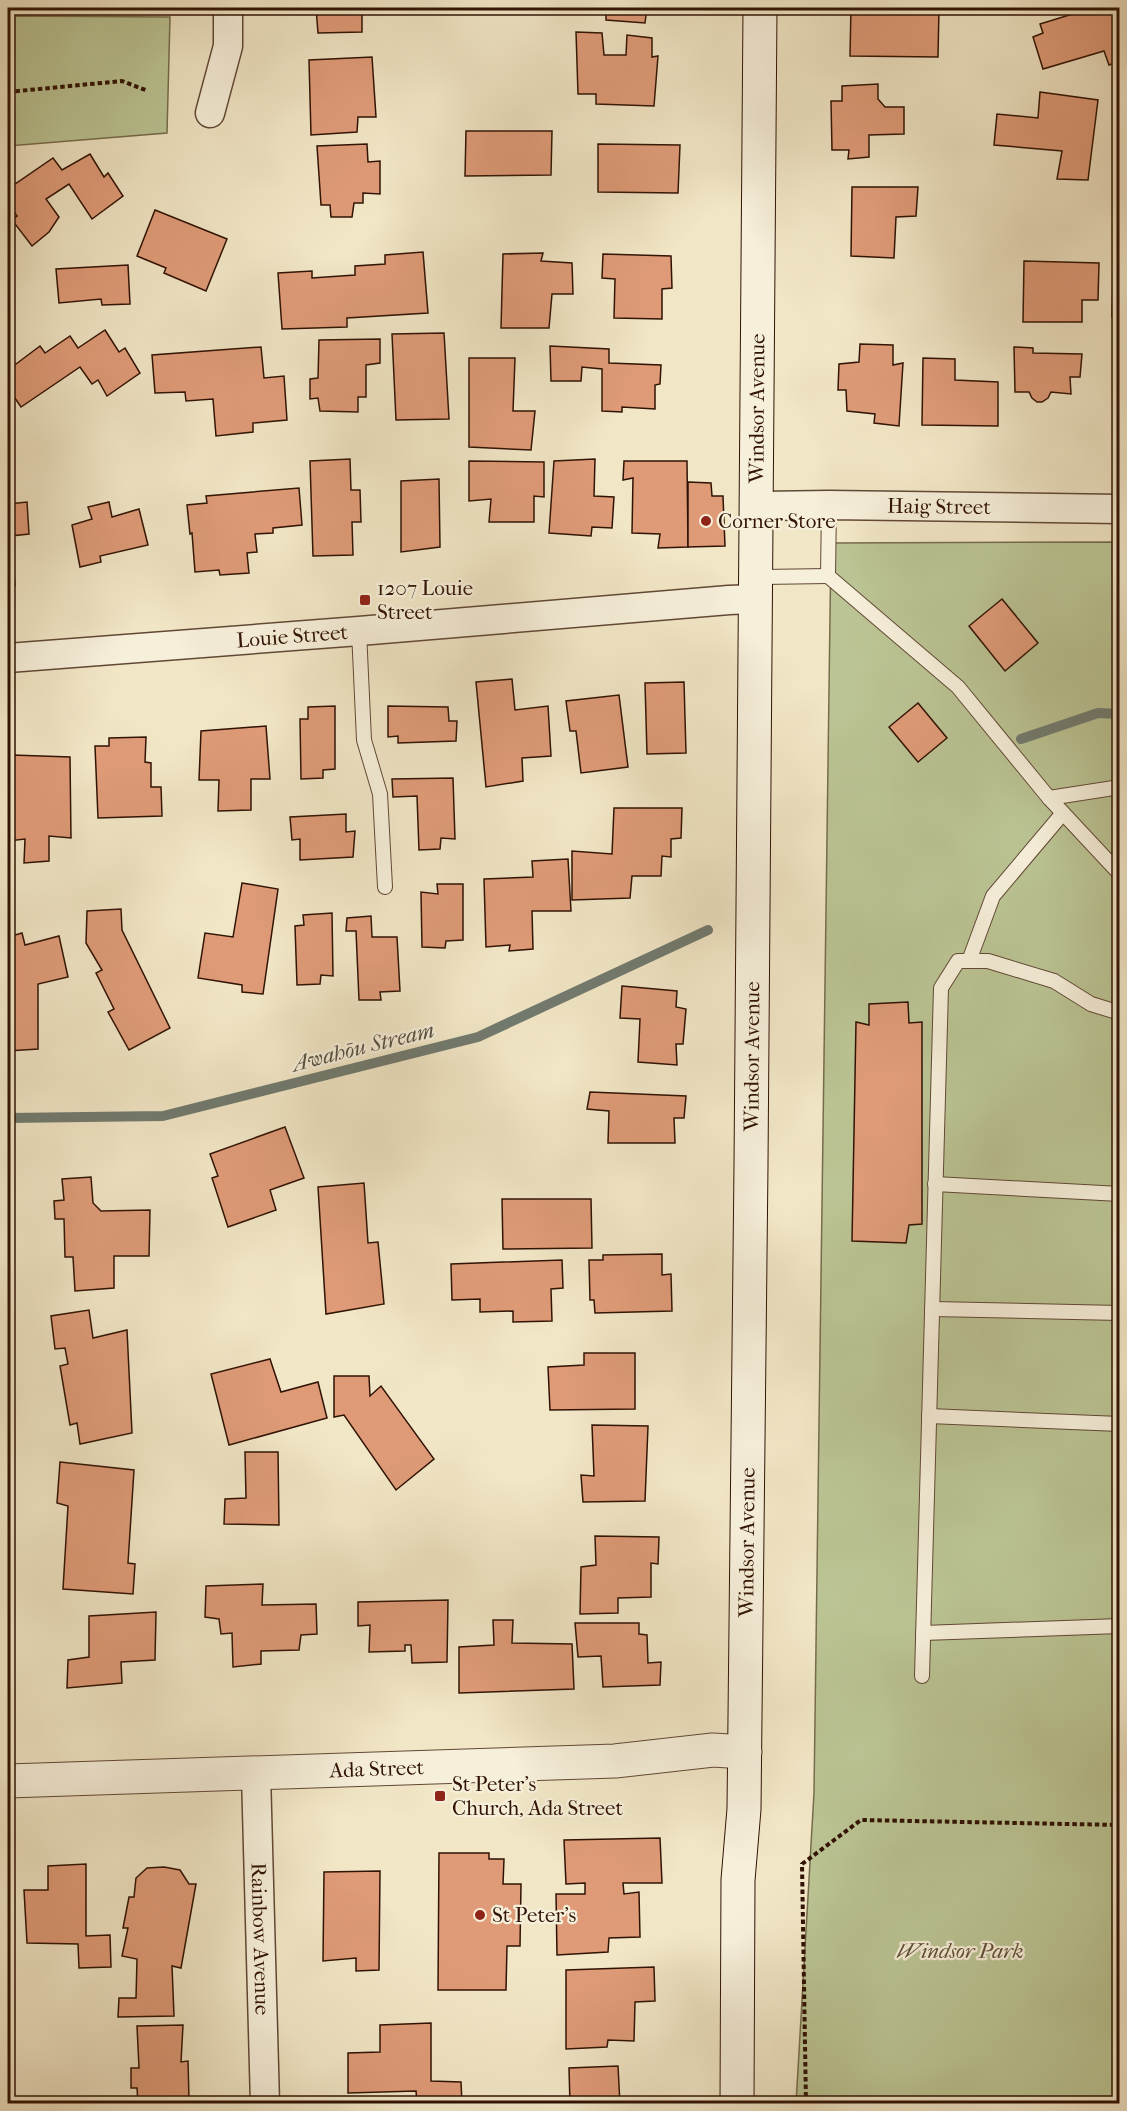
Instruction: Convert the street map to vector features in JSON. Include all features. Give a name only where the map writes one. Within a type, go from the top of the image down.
[{"type":"main road","name":"Windsor Avenue","points":[[737,2103],[738,1880],[744,1809],[745,1752],[760,8]]},
{"type":"main road","name":"Ada Street","points":[[8,1781],[615,1761],[713,1750],[745,1752]]},
{"type":"street","points":[[210,113],[228,46],[228,8]]},
{"type":"street","name":"Haig Street","points":[[757,506],[829,504],[1119,509]]},
{"type":"street","name":"Louie Street","points":[[8,658],[729,600],[756,588]]},
{"type":"street","name":"Rainbow Avenue","points":[[256,1774],[265,2103]]},
{"type":"lane","points":[[828,576],[829,504]]},
{"type":"lane","points":[[756,588],[828,576],[958,687],[1050,798],[1119,874]]},
{"type":"lane","points":[[359,631],[364,740],[380,794],[385,887]]},
{"type":"lane","points":[[1050,798],[1119,786]]},
{"type":"lane","points":[[969,961],[993,896],[1063,813]]},
{"type":"lane","points":[[922,1676],[941,988],[958,961],[988,961],[1054,981],[1091,1004],[1119,1013]]},
{"type":"lane","points":[[935,1184],[1119,1194]]},
{"type":"lane","points":[[932,1309],[1119,1313]]},
{"type":"lane","points":[[929,1416],[1119,1424]]},
{"type":"lane","points":[[923,1633],[1119,1626]]},
{"type":"path","points":[[8,92],[122,81],[148,91]]},
{"type":"path","points":[[806,2103],[802,1864],[861,1820],[1119,1825]]},
{"type":"green space","points":[[8,16],[170,17],[167,133],[8,146]]},
{"type":"green space","name":"Windsor Park","points":[[1119,542],[1119,2103],[796,2104],[814,1793],[831,543]]},
{"type":"building","points":[[316,8],[362,8],[362,32],[318,33]]},
{"type":"building","points":[[583,8],[647,8],[645,23],[606,20],[606,10],[583,10]]},
{"type":"building","points":[[851,8],[939,8],[938,57],[850,56]]},
{"type":"building","points":[[1092,8],[1119,8],[1120,61],[1109,65],[1104,51],[1043,69],[1033,37],[1043,33],[1040,24]]},
{"type":"building","points":[[576,32],[602,33],[604,55],[626,55],[627,35],[652,38],[652,57],[658,56],[654,106],[596,104],[596,94],[578,94]]},
{"type":"building","points":[[372,57],[376,117],[358,117],[357,132],[311,135],[309,60]]},
{"type":"building","points":[[878,84],[878,99],[885,107],[904,107],[904,134],[869,135],[869,157],[848,159],[849,150],[832,150],[831,101],[842,101],[842,86]]},
{"type":"building","points":[[1040,92],[1098,100],[1088,180],[1057,179],[1062,151],[994,145],[997,114],[1038,118]]},
{"type":"building","points":[[466,131],[552,131],[551,175],[465,176]]},
{"type":"building","points":[[367,144],[368,162],[380,161],[380,194],[363,193],[363,203],[354,203],[352,217],[331,217],[330,205],[321,205],[317,146]]},
{"type":"building","points":[[598,144],[680,145],[678,193],[598,192]]},
{"type":"building","points":[[90,154],[104,177],[108,173],[123,196],[92,219],[69,184],[46,199],[59,217],[49,232],[32,246],[12,220],[17,216],[8,203],[8,189],[53,158],[62,170]]},
{"type":"building","points":[[852,187],[918,187],[916,216],[896,217],[894,258],[851,256]]},
{"type":"building","points":[[155,210],[227,239],[206,291],[164,273],[166,268],[137,256]]},
{"type":"building","points":[[1120,215],[1120,381],[1114,381],[1113,277],[1118,276]]},
{"type":"building","points":[[423,252],[428,313],[347,318],[347,327],[282,329],[278,273],[312,271],[312,278],[355,275],[355,266],[385,264],[385,255]]},
{"type":"building","points":[[543,253],[541,261],[572,263],[573,294],[552,294],[549,328],[501,328],[503,254]]},
{"type":"building","points":[[603,254],[671,256],[672,288],[662,289],[662,319],[614,318],[615,279],[602,278]]},
{"type":"building","points":[[1024,261],[1099,263],[1098,300],[1082,300],[1082,322],[1023,322]]},
{"type":"building","points":[[128,265],[130,304],[102,305],[101,299],[59,303],[56,269]]},
{"type":"building","points":[[105,330],[119,352],[125,348],[140,373],[107,396],[98,380],[92,384],[80,367],[21,407],[8,388],[8,370],[40,346],[45,353],[70,336],[78,348]]},
{"type":"building","points":[[444,333],[449,419],[396,420],[392,334]]},
{"type":"building","points":[[380,339],[380,363],[366,365],[366,397],[358,397],[358,412],[320,411],[318,398],[310,399],[310,379],[318,378],[319,340]]},
{"type":"building","points":[[860,344],[893,345],[893,365],[903,363],[899,426],[874,423],[875,414],[847,411],[846,390],[838,390],[839,364],[859,362]]},
{"type":"building","points":[[550,346],[609,349],[609,363],[661,365],[660,384],[655,385],[655,409],[622,407],[622,412],[602,411],[602,369],[582,367],[581,381],[551,381]]},
{"type":"building","points":[[261,347],[264,378],[284,376],[287,420],[253,423],[253,432],[216,436],[213,399],[186,401],[185,392],[155,393],[152,355]]},
{"type":"building","points":[[1014,347],[1033,348],[1033,353],[1082,354],[1080,377],[1070,377],[1071,394],[1051,392],[1048,398],[1037,402],[1029,392],[1015,392]]},
{"type":"building","points":[[469,358],[515,358],[513,411],[535,411],[531,450],[469,447]]},
{"type":"building","points":[[923,358],[955,359],[955,380],[998,382],[998,426],[922,425]]},
{"type":"building","points":[[350,459],[351,490],[360,490],[361,522],[352,522],[353,555],[313,556],[310,461]]},
{"type":"building","points":[[595,459],[594,496],[614,497],[612,528],[592,527],[591,536],[549,533],[554,461]]},
{"type":"building","points":[[469,461],[544,462],[544,497],[534,496],[534,522],[489,522],[491,499],[469,501]]},
{"type":"building","points":[[624,461],[687,461],[688,547],[658,548],[660,534],[632,533],[633,478],[623,480]]},
{"type":"building","points":[[439,479],[440,547],[401,552],[401,481]]},
{"type":"building","name":"Corner Store","points":[[688,482],[711,483],[712,496],[723,496],[725,546],[688,547]]},
{"type":"building","points":[[299,488],[302,525],[273,528],[273,533],[255,534],[257,552],[247,553],[249,573],[220,575],[219,570],[195,572],[187,505],[207,503],[206,496]]},
{"type":"building","points":[[27,502],[29,534],[11,536],[15,585],[8,586],[8,504]]},
{"type":"building","points":[[109,502],[112,517],[139,509],[148,545],[100,556],[101,562],[80,567],[72,525],[92,519],[88,507]]},
{"type":"building","points":[[1002,599],[1038,643],[1005,671],[969,626]]},
{"type":"building","points":[[512,679],[515,710],[548,706],[551,756],[522,758],[523,781],[486,787],[476,682]]},
{"type":"building","points":[[684,682],[686,753],[647,754],[645,683]]},
{"type":"building","points":[[619,695],[628,767],[581,773],[576,731],[570,731],[566,701]]},
{"type":"building","points":[[918,703],[947,738],[918,762],[889,727]]},
{"type":"building","points":[[335,706],[335,769],[323,770],[323,778],[301,779],[300,719],[308,719],[308,707]]},
{"type":"building","points":[[388,706],[448,707],[449,721],[457,721],[456,741],[398,743],[398,736],[388,737]]},
{"type":"building","points":[[266,726],[270,779],[251,779],[251,810],[218,811],[219,780],[199,780],[201,731]]},
{"type":"building","points":[[146,737],[145,762],[151,763],[151,787],[161,787],[162,816],[98,818],[95,746],[109,746],[109,738]]},
{"type":"building","points":[[12,755],[70,757],[71,838],[49,836],[49,861],[24,863],[25,839],[8,841],[8,774],[13,774]]},
{"type":"building","points":[[453,778],[455,839],[441,838],[440,849],[419,850],[417,796],[393,797],[392,779]]},
{"type":"building","points":[[614,808],[682,808],[681,838],[671,839],[671,857],[662,856],[661,876],[632,876],[630,898],[572,900],[572,851],[612,854]]},
{"type":"building","points":[[346,814],[346,832],[355,831],[353,857],[300,860],[300,839],[292,840],[290,817]]},
{"type":"building","points":[[568,859],[571,911],[532,911],[533,949],[509,951],[510,945],[486,947],[484,879],[533,877],[532,861]]},
{"type":"building","points":[[242,883],[278,889],[263,994],[242,992],[242,985],[198,978],[205,933],[233,937]]},
{"type":"building","points":[[437,884],[463,884],[463,940],[446,941],[445,948],[422,947],[421,892],[438,894]]},
{"type":"building","points":[[121,909],[122,930],[170,1028],[129,1050],[108,1012],[114,1009],[96,973],[102,970],[86,943],[87,911]]},
{"type":"building","points":[[332,913],[333,976],[321,975],[320,984],[297,985],[295,926],[304,925],[303,915]]},
{"type":"building","points":[[371,916],[372,937],[397,937],[400,991],[380,992],[381,1000],[359,1000],[356,931],[346,931],[347,918]]},
{"type":"building","points":[[22,933],[25,945],[59,936],[68,977],[38,984],[38,1049],[8,1051],[8,937]]},
{"type":"building","points":[[622,986],[677,991],[676,1007],[686,1009],[683,1044],[676,1044],[677,1065],[638,1062],[640,1019],[620,1018]]},
{"type":"building","points":[[908,1002],[909,1023],[922,1022],[922,1224],[909,1225],[906,1243],[852,1241],[856,1022],[869,1025],[869,1004]]},
{"type":"building","points":[[590,1092],[686,1096],[684,1118],[674,1118],[675,1143],[608,1143],[609,1111],[587,1109]]},
{"type":"building","points":[[285,1127],[304,1178],[270,1190],[276,1210],[228,1227],[212,1178],[218,1176],[210,1154]]},
{"type":"building","points":[[91,1177],[93,1203],[101,1211],[150,1210],[149,1256],[114,1256],[114,1288],[75,1291],[73,1257],[65,1257],[64,1219],[55,1219],[54,1201],[64,1200],[62,1179]]},
{"type":"building","points":[[364,1183],[368,1243],[378,1242],[384,1304],[326,1314],[318,1187]]},
{"type":"building","points":[[502,1199],[591,1199],[592,1248],[503,1249]]},
{"type":"building","points":[[662,1254],[662,1275],[671,1274],[672,1311],[595,1313],[594,1300],[590,1300],[589,1260],[603,1260],[603,1255]]},
{"type":"building","points":[[562,1260],[563,1288],[551,1289],[552,1321],[513,1322],[513,1311],[480,1312],[480,1299],[452,1300],[451,1264]]},
{"type":"building","points":[[89,1310],[93,1338],[127,1330],[132,1433],[80,1444],[77,1423],[70,1425],[60,1366],[68,1364],[65,1348],[55,1349],[51,1316]]},
{"type":"building","points":[[584,1353],[635,1353],[635,1409],[550,1410],[548,1367],[584,1365]]},
{"type":"building","points":[[270,1359],[281,1392],[318,1382],[327,1418],[229,1445],[211,1374]]},
{"type":"building","points":[[334,1376],[369,1376],[370,1396],[381,1386],[434,1459],[396,1490],[344,1415],[334,1417]]},
{"type":"building","points":[[592,1425],[648,1426],[645,1501],[583,1502],[581,1475],[594,1476]]},
{"type":"building","points":[[245,1452],[278,1452],[279,1525],[224,1524],[225,1499],[246,1498]]},
{"type":"building","points":[[60,1462],[134,1470],[128,1563],[135,1564],[133,1594],[63,1589],[68,1506],[57,1503]]},
{"type":"building","points":[[595,1536],[659,1537],[658,1564],[651,1563],[651,1597],[618,1598],[618,1613],[580,1614],[581,1567],[596,1565]]},
{"type":"building","points":[[263,1584],[262,1605],[316,1604],[317,1634],[301,1635],[299,1650],[261,1651],[261,1664],[233,1667],[232,1633],[221,1634],[219,1619],[205,1617],[206,1586]]},
{"type":"building","points":[[448,1600],[447,1662],[412,1663],[411,1645],[405,1645],[405,1651],[369,1652],[370,1625],[358,1626],[358,1602]]},
{"type":"building","points":[[156,1612],[155,1660],[121,1662],[122,1683],[67,1688],[68,1660],[89,1657],[89,1616]]},
{"type":"building","points":[[493,1620],[513,1620],[512,1643],[572,1644],[574,1689],[459,1693],[459,1647],[494,1645]]},
{"type":"building","points":[[575,1623],[639,1623],[639,1634],[647,1635],[648,1663],[661,1662],[660,1685],[603,1687],[601,1656],[578,1657]]},
{"type":"building","points":[[660,1838],[662,1883],[623,1883],[624,1894],[639,1892],[640,1937],[609,1938],[608,1952],[557,1955],[556,1894],[585,1894],[585,1883],[566,1884],[564,1840]]},
{"type":"building","name":"St Peter's","points":[[439,1853],[489,1853],[489,1859],[504,1859],[503,1884],[521,1884],[520,1946],[507,1946],[506,1990],[438,1990]]},
{"type":"building","points":[[86,1864],[86,1936],[110,1935],[111,1967],[79,1968],[78,1944],[27,1943],[24,1890],[48,1890],[48,1866]]},
{"type":"building","points":[[164,1867],[180,1870],[189,1884],[196,1884],[181,1968],[172,1966],[174,2016],[118,2017],[119,1998],[136,1998],[137,1959],[122,1956],[128,1928],[123,1928],[129,1897],[134,1897],[136,1878],[147,1868]]},
{"type":"building","points":[[380,1871],[379,1970],[356,1971],[356,1958],[323,1961],[324,1872]]},
{"type":"building","points":[[654,1967],[655,2001],[635,2002],[634,2041],[608,2040],[607,2047],[566,2049],[566,1970]]},
{"type":"building","points":[[431,2023],[431,2081],[461,2082],[462,2104],[417,2104],[416,2091],[348,2093],[348,2053],[380,2052],[380,2025]]},
{"type":"building","points":[[183,2025],[181,2062],[188,2061],[189,2099],[181,2099],[180,2104],[138,2104],[137,2088],[131,2088],[131,2068],[139,2068],[137,2026]]},
{"type":"building","points":[[618,2066],[620,2104],[570,2104],[569,2068]]},
{"type":"waterway","name":"Awahōu Stream","points":[[1021,739],[1098,713],[1120,714]]},
{"type":"waterway","name":"Awahōu Stream","points":[[8,1118],[163,1116],[478,1037],[708,930]]},
{"type":"place","name":"Corner Store","points":[[706,521]]},
{"type":"place","name":"1207 Louie Street","points":[[365,600]]},
{"type":"place","name":"St Peter's Church, Ada Street","points":[[440,1796]]},
{"type":"place","name":"St Peter's","points":[[480,1915]]}]
